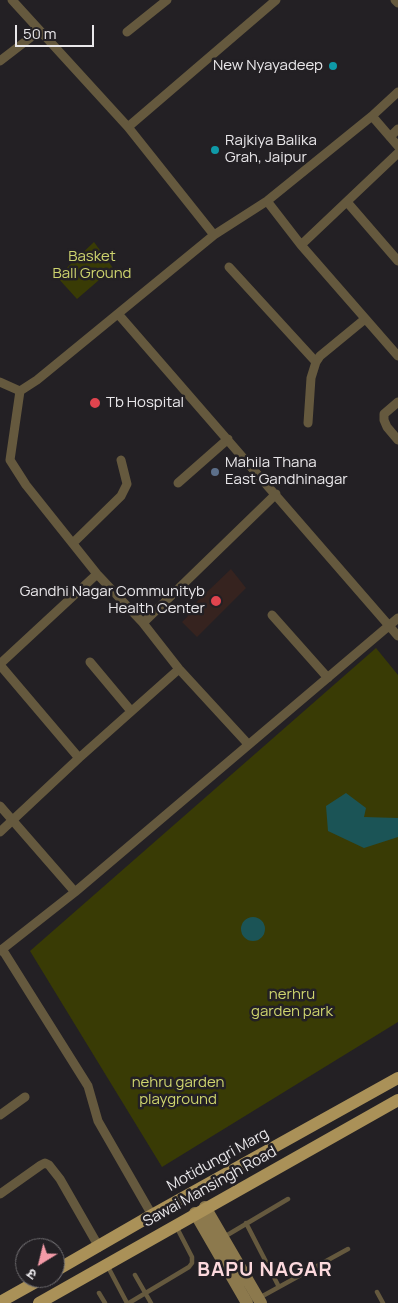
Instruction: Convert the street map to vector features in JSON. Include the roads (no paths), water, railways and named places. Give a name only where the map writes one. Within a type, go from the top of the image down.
[{"type":"main road","name":"Motidungri Marg","points":[[65,1266],[398,1078]]},
{"type":"main road","name":"Sawai Mansingh Road","points":[[38,1303],[398,1100]]},
{"type":"main road","points":[[0,1302],[25,1288]]},
{"type":"street","points":[[12,0],[128,128],[214,235]]},
{"type":"street","points":[[126,32],[167,0]]},
{"type":"street","points":[[128,128],[276,0]]},
{"type":"street","points":[[395,0],[398,3]]},
{"type":"street","points":[[0,61],[40,30]]},
{"type":"street","points":[[248,744],[179,669],[143,623],[97,574],[26,485],[10,460],[20,391],[37,380],[119,315],[214,235],[267,202],[372,116],[398,92]]},
{"type":"street","points":[[372,116],[398,146]]},
{"type":"street","points":[[390,136],[398,128]]},
{"type":"street","points":[[301,245],[398,153]]},
{"type":"street","points":[[267,202],[301,245],[398,356]]},
{"type":"street","points":[[346,202],[398,262]]},
{"type":"street","points":[[229,267],[316,362]]},
{"type":"street","points":[[119,315],[398,636]]},
{"type":"street","points":[[308,423],[311,378],[316,362],[320,356],[366,319]]},
{"type":"street","points":[[0,382],[20,391]]},
{"type":"street","points":[[398,402],[384,414],[384,420],[387,427],[398,440]]},
{"type":"street","points":[[178,483],[228,439]]},
{"type":"street","points":[[73,542],[121,496],[127,484],[121,460]]},
{"type":"street","points":[[143,623],[276,494]]},
{"type":"street","points":[[79,758],[0,664],[97,574]]},
{"type":"street","points":[[272,615],[328,678]]},
{"type":"street","points":[[152,1215],[98,1121],[88,1086],[1,950],[75,892],[398,618]]},
{"type":"street","points":[[90,662],[130,711]]},
{"type":"street","points":[[0,832],[130,711],[179,669]]},
{"type":"street","points":[[0,806],[75,892]]},
{"type":"street","points":[[0,1115],[25,1097]]},
{"type":"street","points":[[0,1194],[41,1165],[45,1163],[49,1165],[60,1179],[99,1247]]},
{"type":"street","points":[[200,1210],[223,1237],[256,1301]]},
{"type":"street","points":[[200,1210],[256,1301]]},
{"type":"lane","points":[[223,1237],[288,1199]]},
{"type":"lane","points":[[246,1223],[279,1287]]},
{"type":"lane","points":[[106,1264],[128,1303],[189,1267],[192,1263],[192,1257],[175,1225]]},
{"type":"lane","points":[[256,1301],[348,1249]]},
{"type":"lane","points":[[135,1276],[151,1303]]},
{"type":"lane","points":[[377,1292],[384,1303]]},
{"type":"lane","points":[[99,1293],[105,1303]]},
{"type":"water","points":[[346,793],[366,808],[364,817],[398,818],[398,837],[364,848],[328,831],[326,806]]},
{"type":"water","points":[[253,917],[258,918],[264,924],[264,934],[258,940],[253,941],[248,940],[242,934],[241,929],[242,924],[248,918]]},
{"type":"place","name":"New Nyayadeep","points":[[333,66]]},
{"type":"place","name":"Rajkiya Balika Grah, Jaipur","points":[[215,150]]},
{"type":"place","name":"Tb Hospital","points":[[95,403]]},
{"type":"place","name":"Mahila Thana East Gandhinagar","points":[[215,472]]},
{"type":"place","name":"Gandhi Nagar Communityb Health Center","points":[[216,601]]},
{"type":"district","name":"BAPU NAGAR","points":[[265,1270]]},
{"type":"park label","name":"Basket Ball Ground","points":[[92,266]]},
{"type":"park label","name":"nerhru garden park","points":[[292,1004]]},
{"type":"park label","name":"nehru garden playground","points":[[178,1092]]}]
